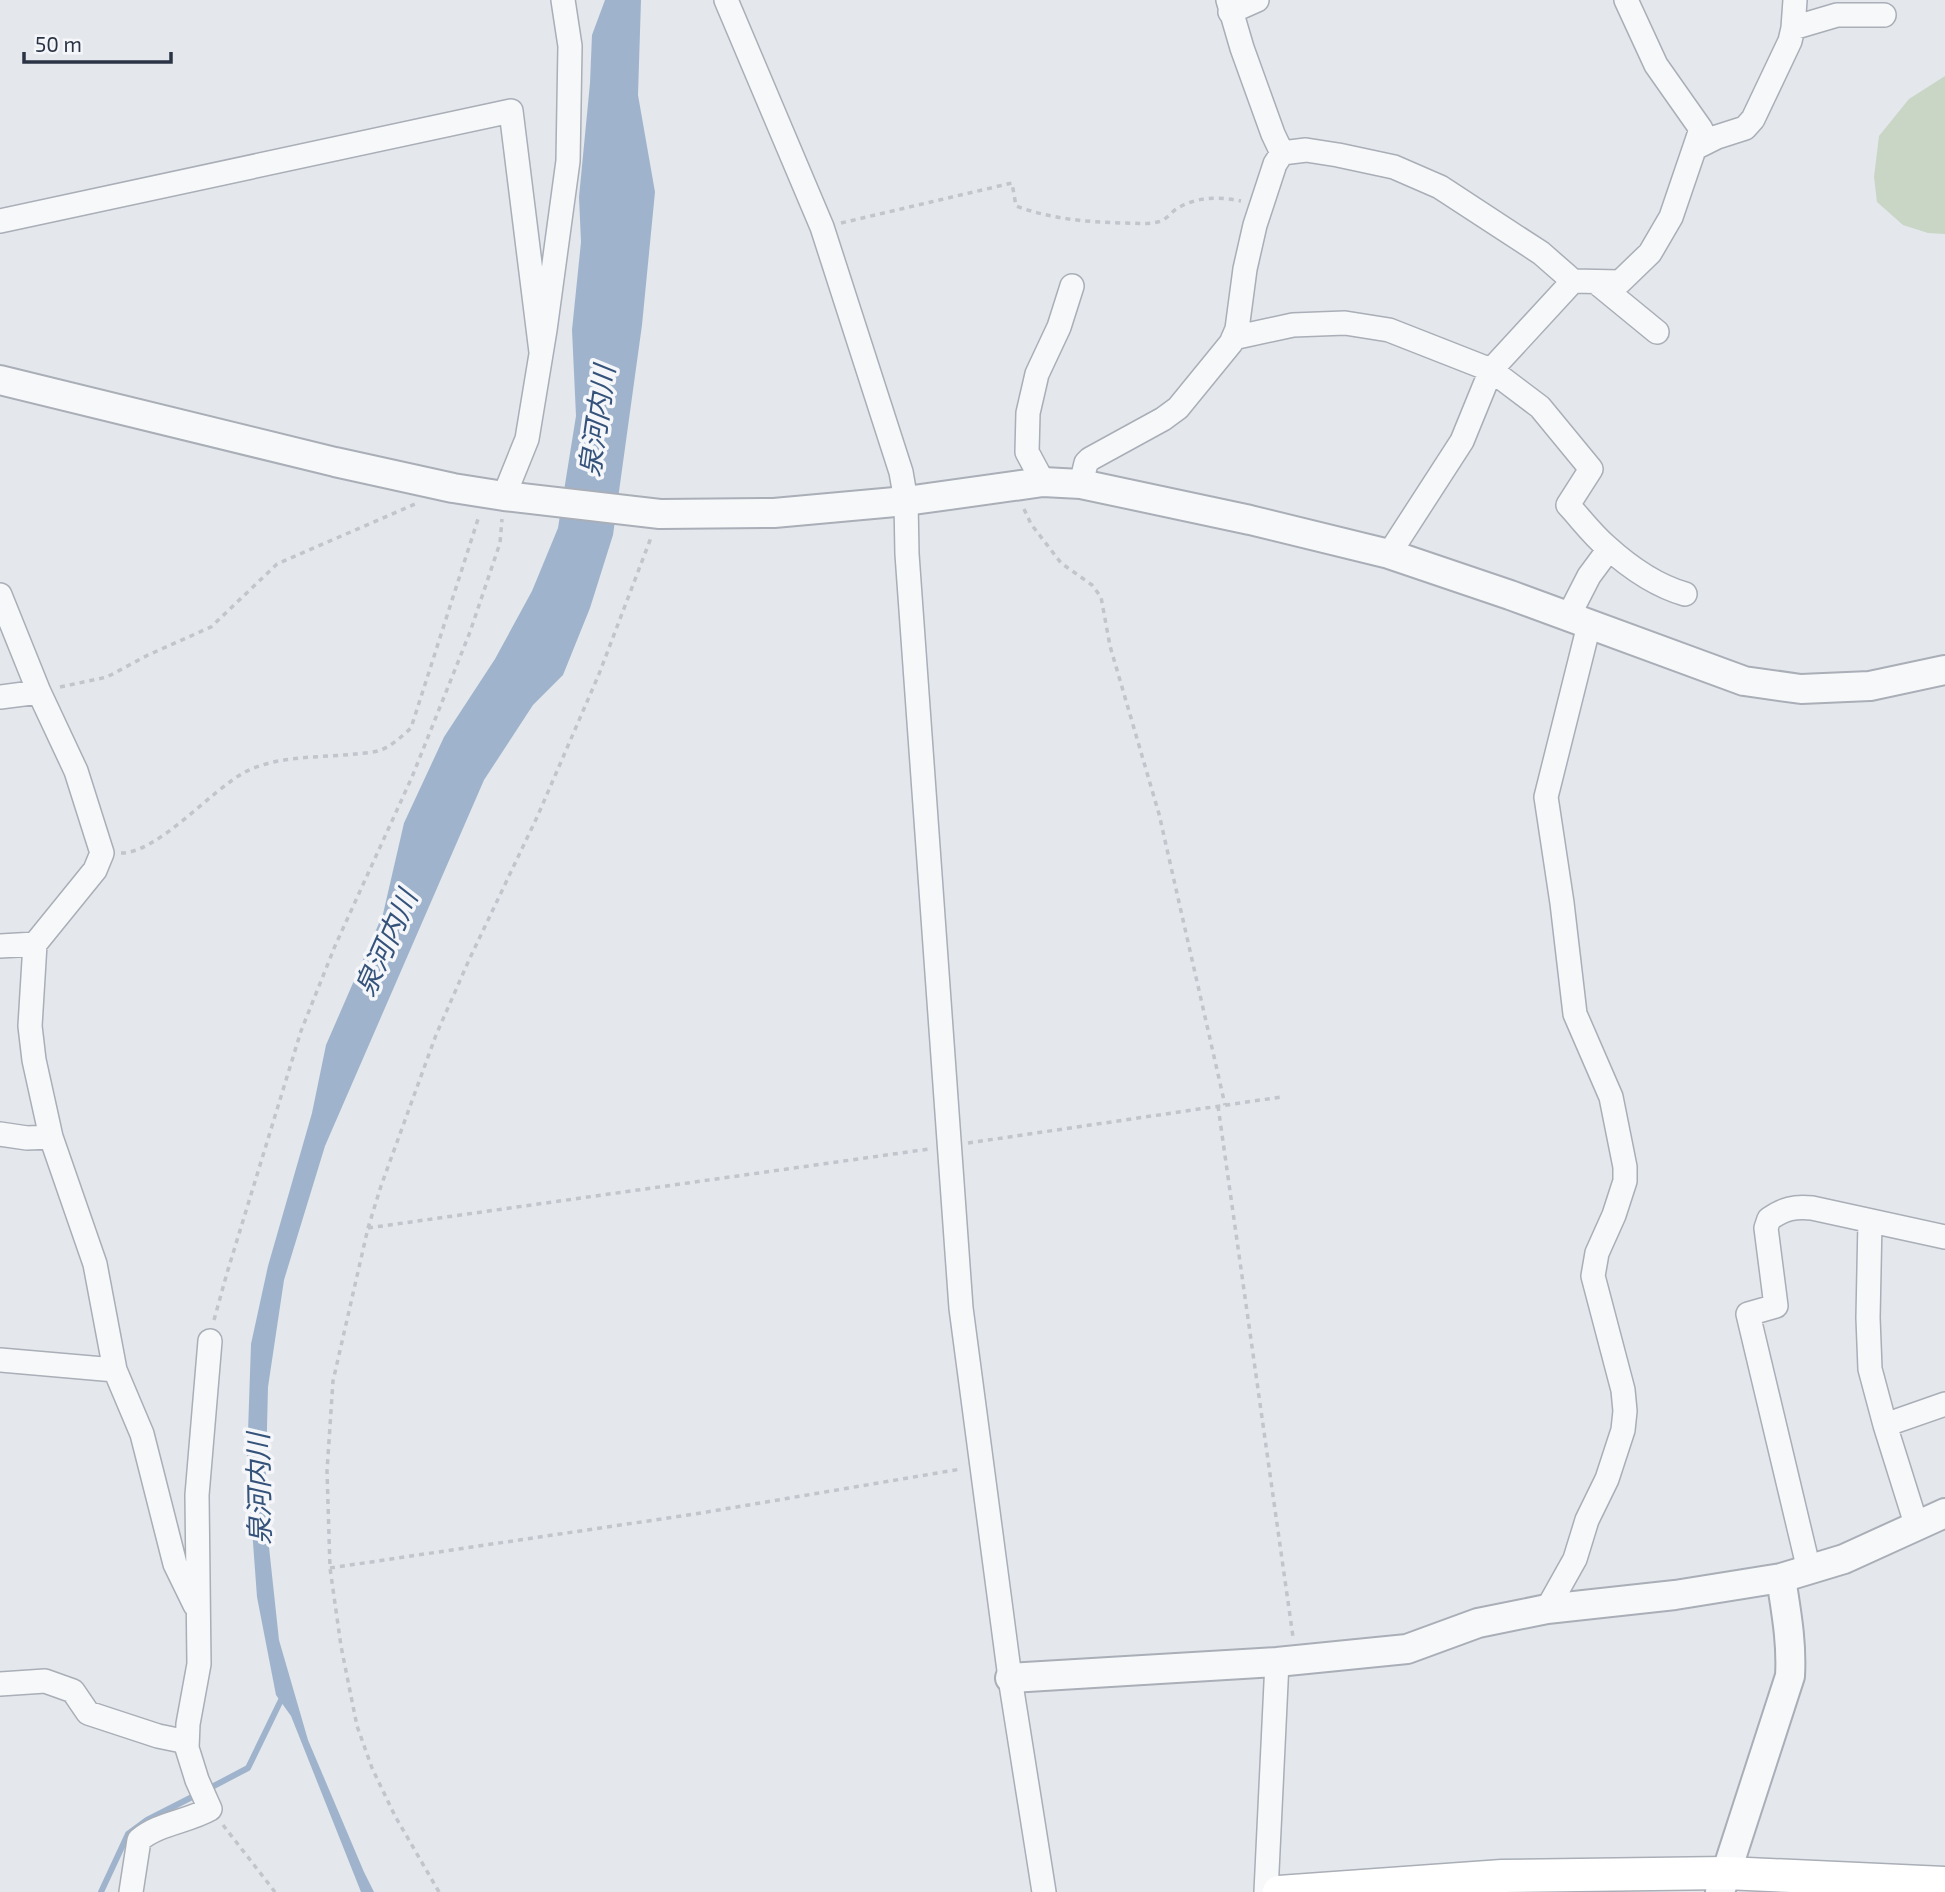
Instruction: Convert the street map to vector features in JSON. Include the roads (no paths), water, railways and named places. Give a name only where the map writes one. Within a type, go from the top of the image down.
[{"type":"main road","points":[[1279,1892],[1502,1876],[1723,1883],[1945,1883]]},
{"type":"street","points":[[495,495],[527,439],[568,161],[570,46],[563,0]]},
{"type":"street","points":[[726,0],[822,227],[901,472],[906,501],[907,554],[961,1308],[1010,1678],[1044,1892]]},
{"type":"street","points":[[1257,0],[1229,6],[1282,153]]},
{"type":"street","points":[[1389,554],[1462,441],[1491,370],[1585,282],[1620,282],[1650,253],[1671,217],[1701,129],[1656,65],[1626,0]]},
{"type":"street","points":[[1695,148],[1745,128],[1753,119],[1790,41],[1795,0]]},
{"type":"street","points":[[1793,28],[1837,15],[1884,15]]},
{"type":"street","points":[[0,221],[511,110],[541,352]]},
{"type":"street","points":[[1282,153],[1306,150],[1394,167],[1440,187],[1657,332]]},
{"type":"street","points":[[1082,484],[1086,463],[1090,458],[1163,419],[1178,408],[1222,356],[1233,338],[1237,328],[1245,269],[1261,205],[1275,164],[1282,153]]},
{"type":"street","points":[[1043,482],[1027,452],[1028,413],[1037,374],[1059,327],[1072,286]]},
{"type":"street","points":[[1233,338],[1293,325],[1345,323],[1389,330],[1491,370],[1539,407],[1591,469],[1568,505],[1609,549],[1667,589],[1685,594]]},
{"type":"street","points":[[0,380],[453,488],[654,513],[774,513],[906,501],[1043,482],[1082,484],[1250,520],[1389,554],[1510,594],[1744,681],[1801,689],[1870,686],[1945,670]]},
{"type":"street","points":[[1548,1609],[1575,1559],[1587,1520],[1608,1479],[1623,1430],[1625,1411],[1623,1390],[1593,1276],[1597,1254],[1625,1181],[1625,1167],[1611,1097],[1575,1014],[1546,797],[1578,621],[1590,576],[1609,549]]},
{"type":"street","points":[[0,595],[39,692],[76,771],[102,853],[95,870],[35,944],[30,1026],[34,1060],[51,1137],[95,1264],[115,1370],[142,1434],[175,1564],[198,1611]]},
{"type":"street","points":[[0,697],[39,692]]},
{"type":"street","points":[[0,946],[35,944]]},
{"type":"street","points":[[0,1134],[26,1138],[51,1137]]},
{"type":"street","points":[[1809,1570],[1748,1314],[1776,1306],[1766,1228],[1769,1219],[1795,1206],[1945,1237]]},
{"type":"street","points":[[1870,1221],[1870,1369],[1917,1527]]},
{"type":"street","points":[[131,1892],[139,1840],[149,1831],[195,1817],[209,1806],[197,1780],[187,1741],[199,1664],[197,1495],[210,1341]]},
{"type":"street","points":[[0,1360],[115,1370]]},
{"type":"street","points":[[1885,1425],[1945,1404]]},
{"type":"street","points":[[1010,1678],[1286,1661],[1406,1649],[1478,1623],[1548,1609],[1675,1595],[1781,1578],[1844,1559],[1945,1513]]},
{"type":"street","points":[[1723,1883],[1790,1676],[1790,1630],[1781,1578]]},
{"type":"street","points":[[1266,1892],[1286,1661]]},
{"type":"street","points":[[0,1684],[45,1681],[73,1691],[88,1713],[158,1736],[187,1741]]},
{"type":"water","name":"泉河内川","points":[[605,0],[641,0],[638,95],[655,192],[642,325],[613,535],[590,608],[563,675],[533,705],[484,780],[325,1146],[284,1280],[268,1387],[265,1510],[279,1640],[308,1740],[374,1892],[361,1892],[291,1716],[276,1695],[257,1597],[247,1461],[251,1344],[268,1266],[312,1113],[326,1045],[383,914],[404,823],[444,737],[495,659],[532,591],[558,528],[576,416],[572,330],[581,242],[579,197],[592,35]]},
{"type":"waterway","points":[[208,1789],[248,1768],[283,1696]]},
{"type":"waterway","points":[[101,1892],[128,1834],[147,1820],[198,1794]]}]
